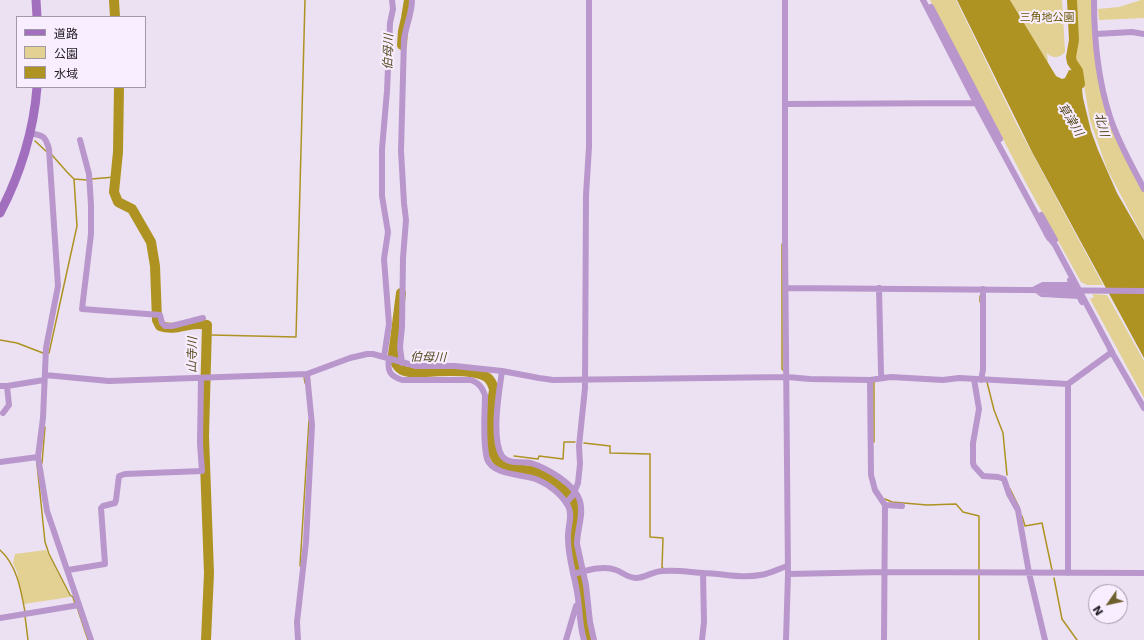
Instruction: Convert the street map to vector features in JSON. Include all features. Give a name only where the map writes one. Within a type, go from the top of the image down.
[{"type":"main road","points":[[36,0],[37,16]]},
{"type":"main road","points":[[0,213],[20,168],[30,133],[37,88]]},
{"type":"street","points":[[392,0],[393,9],[390,24],[387,91],[382,149],[382,196],[388,232],[384,259],[389,324],[386,358],[387,367],[394,377],[402,380],[471,380],[478,384],[483,389],[485,395],[485,446],[488,460],[498,469],[507,474],[528,476],[538,480],[553,490],[580,501],[581,507],[577,544],[586,585],[591,630],[594,640]]},
{"type":"street","points":[[402,363],[400,347],[402,327],[402,258],[406,220],[401,151],[404,39],[412,8],[412,0]]},
{"type":"street","points":[[584,640],[580,628],[578,604],[567,548],[568,527],[571,513],[571,497],[578,483],[579,446],[586,378],[586,195],[589,147],[589,0]]},
{"type":"street","points":[[785,0],[785,242],[788,574],[786,640]]},
{"type":"street","points":[[923,0],[1073,285],[1042,285],[1035,289]]},
{"type":"street","points":[[927,0],[1081,290],[1112,352],[1144,408]]},
{"type":"street","points":[[1094,0],[1102,88],[1110,118],[1123,148],[1144,189]]},
{"type":"street","points":[[1096,34],[1132,32],[1144,34]]},
{"type":"street","points":[[786,104],[976,103]]},
{"type":"street","points":[[30,133],[46,139],[49,148],[58,286],[46,348],[43,418],[38,457],[47,511],[91,640]]},
{"type":"street","points":[[80,140],[89,174],[91,205],[91,234],[82,309],[160,315],[162,323],[166,326],[172,326],[203,318]]},
{"type":"street","points":[[1047,235],[1055,245],[1144,401]]},
{"type":"street","points":[[786,288],[1144,291]]},
{"type":"street","points":[[879,288],[882,378]]},
{"type":"street","points":[[981,380],[983,289]]},
{"type":"street","points":[[1035,289],[1042,294],[1079,296],[1105,344],[1112,352]]},
{"type":"street","points":[[0,386],[7,386],[44,378],[109,382],[307,374],[350,358],[367,354],[416,366],[455,366],[502,371],[546,379],[787,377],[870,380],[882,378],[974,379],[1068,384],[1112,352]]},
{"type":"street","points":[[502,371],[497,423],[498,439],[502,455],[505,460],[530,463],[549,471],[566,482],[571,497]]},
{"type":"street","points":[[298,640],[297,622],[306,542],[312,425],[307,374]]},
{"type":"street","points":[[68,570],[104,564],[101,508],[103,506],[115,503],[119,476],[125,474],[202,471],[200,444],[201,378]]},
{"type":"street","points":[[974,379],[979,409],[973,443],[973,463],[983,476],[1004,479],[1009,494],[1018,510],[1029,573],[1045,640]]},
{"type":"street","points":[[870,380],[871,475],[875,490],[885,505],[884,640]]},
{"type":"street","points":[[1068,384],[1068,573]]},
{"type":"street","points":[[3,412],[9,405],[7,386]]},
{"type":"street","points":[[0,462],[13,462],[38,457]]},
{"type":"street","points":[[885,505],[902,506]]},
{"type":"street","points":[[573,574],[583,571],[608,568],[635,578],[662,571],[734,576],[760,575],[787,566]]},
{"type":"street","points":[[788,574],[884,572],[1144,574]]},
{"type":"street","points":[[702,640],[704,622],[703,574]]},
{"type":"street","points":[[566,640],[576,606],[578,604]]},
{"type":"street","points":[[0,618],[79,605]]},
{"type":"green space","points":[[930,0],[956,0],[1017,125],[1103,285],[1087,285],[1081,282],[1026,183]]},
{"type":"green space","name":"三角地公園","points":[[1010,0],[1062,0],[1065,52],[1061,56],[1051,56],[1047,53],[1048,63]]},
{"type":"green space","points":[[1075,0],[1092,0],[1097,72],[1129,166],[1144,193],[1144,239],[1107,169],[1090,120],[1081,68],[1074,61],[1073,56],[1077,45]]},
{"type":"green space","points":[[1144,0],[1144,18],[1099,20],[1098,9],[1119,7]]},
{"type":"green space","points":[[1092,294],[1107,295],[1144,361],[1144,398],[1090,299],[1094,297]]},
{"type":"green space","points":[[46,550],[70,597],[24,604],[17,572],[13,563],[15,554]]},
{"type":"water","name":"草津川","points":[[957,0],[1010,0],[1056,76],[1062,79],[1065,78],[1069,70],[1080,71],[1083,98],[1091,131],[1098,150],[1117,193],[1144,240],[1144,358],[1032,152]]},
{"type":"waterway","name":"山寺川","points":[[114,0],[115,16]]},
{"type":"waterway","points":[[212,335],[296,337],[305,0]]},
{"type":"waterway","name":"伯母川","points":[[402,45],[409,0]]},
{"type":"waterway","name":"北川","points":[[1072,0],[1074,40],[1071,57],[1072,62],[1078,71],[1080,84]]},
{"type":"waterway","name":"山寺川","points":[[119,88],[118,152],[114,192],[118,202],[132,209],[151,242],[155,266],[157,320],[160,326],[172,328],[195,324],[207,325],[204,436],[209,573],[206,640]]},
{"type":"waterway","points":[[35,141],[47,152]]},
{"type":"waterway","points":[[52,155],[74,179]]},
{"type":"waterway","points":[[91,179],[115,177]]},
{"type":"waterway","points":[[47,353],[49,353],[77,226],[74,179],[87,180]]},
{"type":"waterway","points":[[782,244],[782,369],[784,371]]},
{"type":"waterway","name":"伯母川","points":[[401,293],[393,355],[399,367],[402,370],[411,372],[467,372],[483,375],[488,378],[494,389],[490,430],[492,449],[498,461],[508,468],[536,472],[546,476],[560,485],[574,501],[576,506],[576,516],[572,545],[574,559],[581,583],[587,637],[589,640]]},
{"type":"waterway","points":[[980,296],[980,302]]},
{"type":"waterway","points":[[0,340],[17,343],[43,353]]},
{"type":"waterway","points":[[304,377],[305,383]]},
{"type":"waterway","points":[[874,382],[874,442]]},
{"type":"waterway","points":[[987,382],[994,410],[1003,433],[1007,475]]},
{"type":"waterway","points":[[300,566],[309,420]]},
{"type":"waterway","points":[[42,463],[45,427]]},
{"type":"waterway","points":[[514,456],[538,459],[539,456],[563,459],[564,442],[575,442]]},
{"type":"waterway","points":[[584,443],[610,446],[610,453],[650,454],[650,537],[663,538],[663,568]]},
{"type":"waterway","points":[[37,464],[45,542],[49,554],[70,595],[73,597],[75,604]]},
{"type":"waterway","points":[[1010,489],[1019,507]]},
{"type":"waterway","points":[[885,499],[892,502],[927,505],[956,504],[963,512],[979,516],[979,571]]},
{"type":"waterway","points":[[1022,516],[1025,526],[1042,523],[1052,570]]},
{"type":"waterway","points":[[0,550],[11,563],[14,570],[20,587],[25,612]]},
{"type":"waterway","points":[[979,575],[979,640]]},
{"type":"waterway","points":[[1054,578],[1062,619],[1077,640]]},
{"type":"waterway","points":[[77,607],[88,640]]},
{"type":"waterway","points":[[25,616],[28,640]]}]
